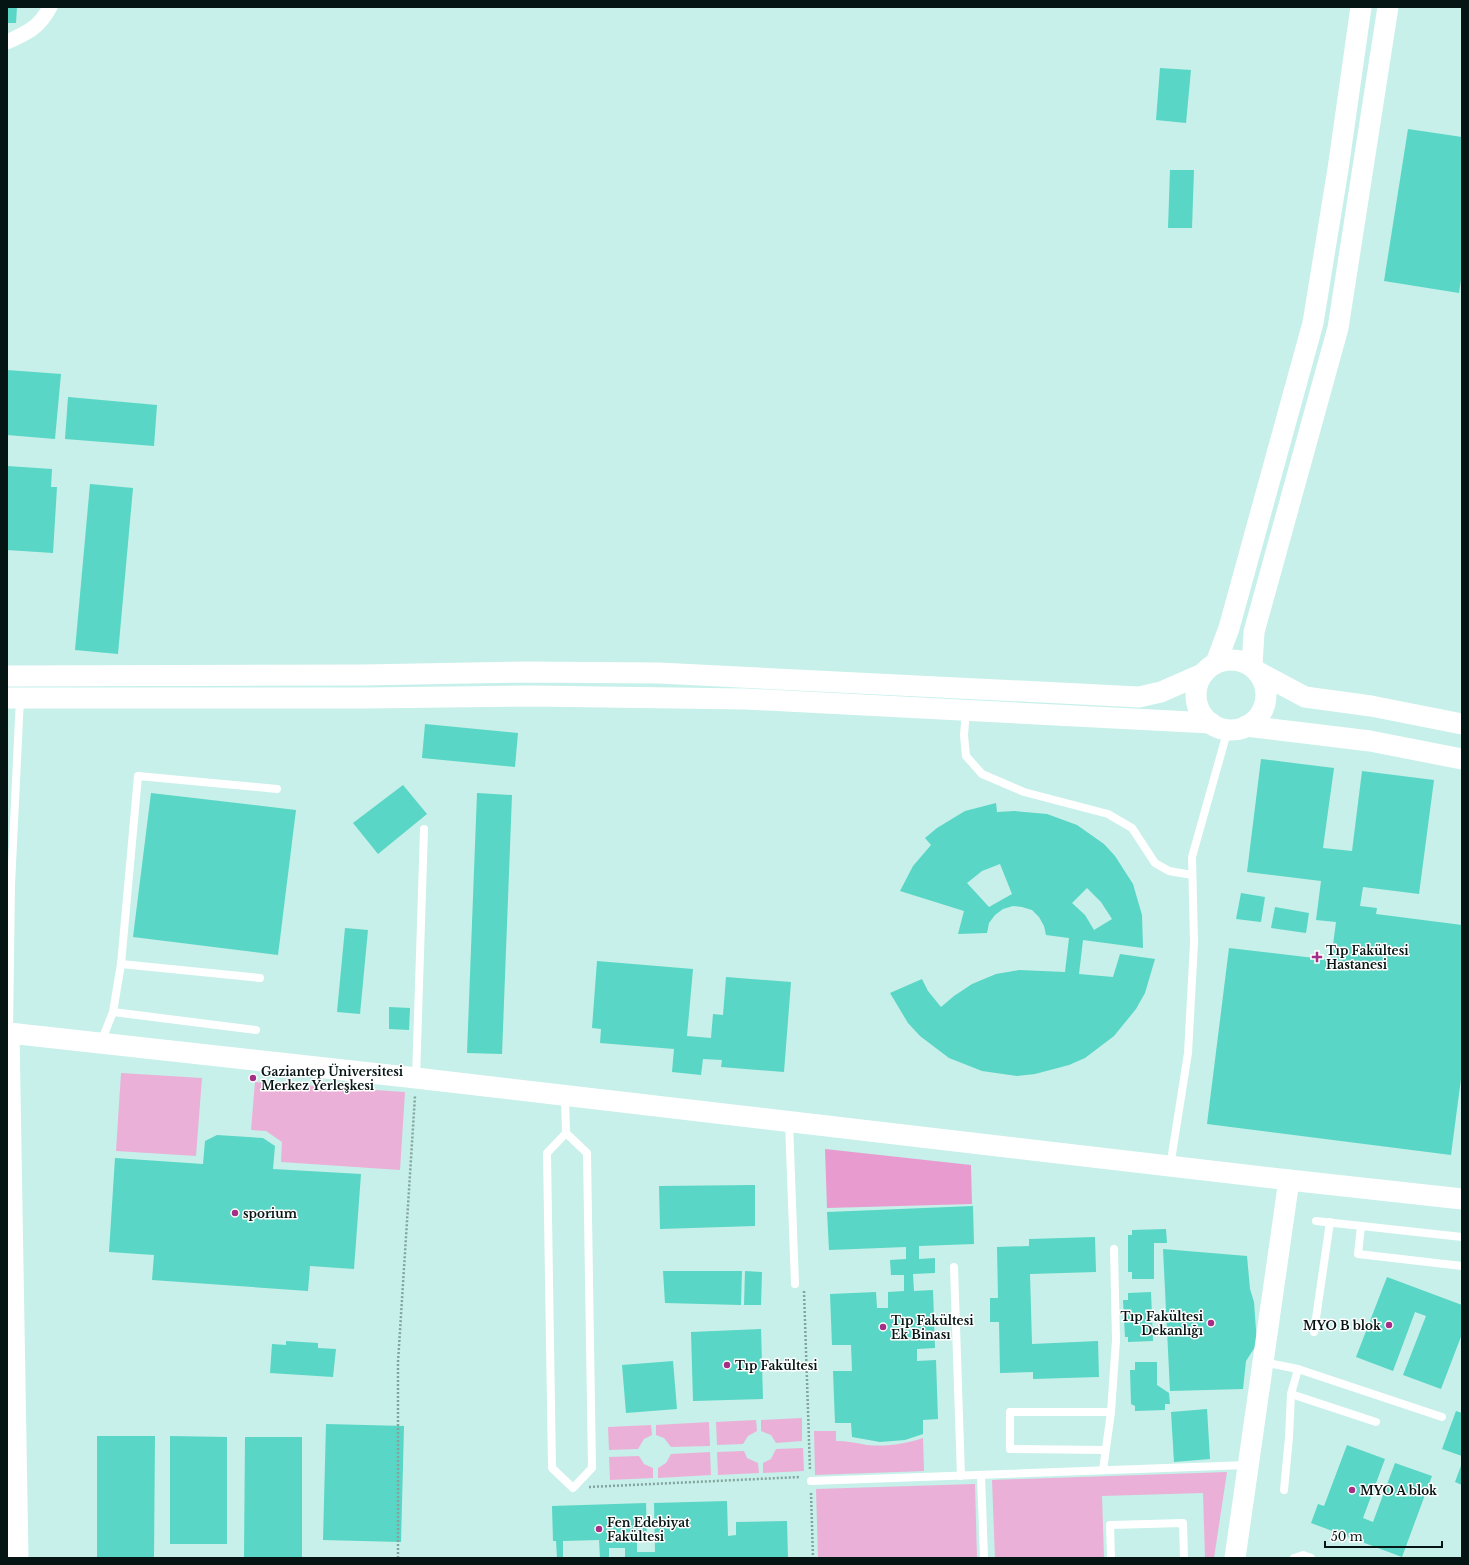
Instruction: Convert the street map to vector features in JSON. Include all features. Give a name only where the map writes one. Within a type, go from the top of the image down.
[{"type":"street","points":[[7,42],[31,31],[45,17],[50,7]]},
{"type":"street","points":[[1361,7],[1338,169],[1313,323],[1229,628],[1209,669],[1197,687],[1196,700],[1204,717],[1228,726],[1254,722],[1264,707],[1266,689],[1255,669],[1254,632],[1338,328],[1388,7]]},
{"type":"street","points":[[14,698],[366,698],[555,696],[746,699],[967,699],[1139,697],[1161,692],[1209,669],[1235,660],[1305,696],[1371,706],[1462,724]]},
{"type":"street","points":[[7,676],[354,675],[526,672],[659,673],[967,699],[1370,741],[1462,759]]},
{"type":"street","points":[[18,1558],[8,1032],[565,1095],[1170,1167],[1462,1199]]},
{"type":"street","points":[[1235,1558],[1289,1180]]},
{"type":"lane","points":[[8,1032],[14,698]]},
{"type":"lane","points":[[967,699],[964,735],[966,756],[982,774],[1024,792],[1108,814],[1132,828],[1155,863],[1169,871],[1192,875]]},
{"type":"lane","points":[[1170,1167],[1188,1053],[1194,943],[1192,857],[1228,726]]},
{"type":"lane","points":[[101,1043],[113,1012],[121,964],[138,776],[277,789]]},
{"type":"lane","points":[[416,1078],[424,828]]},
{"type":"lane","points":[[121,964],[260,978]]},
{"type":"lane","points":[[113,1012],[256,1030]]},
{"type":"lane","points":[[565,1095],[566,1133],[586,1153],[592,1444],[592,1468],[573,1488],[552,1468],[547,1153],[566,1133]]},
{"type":"lane","points":[[789,1122],[795,1284]]},
{"type":"lane","points":[[1316,1221],[1462,1237]]},
{"type":"lane","points":[[1314,1332],[1330,1222]]},
{"type":"lane","points":[[1361,1226],[1358,1254],[1462,1266]]},
{"type":"lane","points":[[1103,1470],[1111,1412],[1116,1340],[1114,1249]]},
{"type":"lane","points":[[954,1267],[961,1476]]},
{"type":"lane","points":[[1262,1362],[1298,1369],[1442,1417]]},
{"type":"lane","points":[[1284,1490],[1291,1394],[1298,1369]]},
{"type":"lane","points":[[1291,1394],[1376,1422]]},
{"type":"lane","points":[[1106,1450],[1010,1449],[1010,1412],[1111,1412]]},
{"type":"lane","points":[[811,1479],[961,1476],[1248,1465]]},
{"type":"lane","points":[[981,1475],[984,1558]]},
{"type":"lane","points":[[1111,1558],[1110,1525],[1183,1523],[1184,1558]]},
{"type":"lane","points":[[1294,1558],[1303,1555],[1311,1558]]},
{"type":"path","points":[[398,1558],[398,1362],[416,1078]]},
{"type":"path","points":[[804,1288],[813,1558]]},
{"type":"path","points":[[573,1488],[811,1479]]},
{"type":"shaded area","points":[[121,1073],[202,1078],[196,1156],[116,1151]]},
{"type":"shaded area","points":[[255,1082],[405,1092],[400,1170],[281,1162],[282,1142],[266,1131],[251,1130]]},
{"type":"shaded area","points":[[825,1149],[971,1165],[972,1204],[827,1208]]},
{"type":"shaded area","points":[[802,1418],[802,1441],[776,1443],[771,1435],[761,1431],[761,1420]]},
{"type":"shaded area","points":[[756,1420],[757,1431],[748,1436],[743,1444],[717,1445],[716,1422]]},
{"type":"shaded area","points":[[709,1422],[710,1446],[671,1447],[664,1438],[656,1435],[656,1425]]},
{"type":"shaded area","points":[[651,1425],[652,1435],[644,1439],[638,1449],[609,1450],[608,1427]]},
{"type":"shaded area","points":[[814,1431],[836,1431],[836,1441],[874,1446],[909,1442],[923,1438],[924,1471],[815,1475]]},
{"type":"shaded area","points":[[803,1448],[804,1471],[763,1473],[763,1463],[771,1459],[776,1449]]},
{"type":"shaded area","points":[[744,1451],[747,1458],[758,1463],[759,1473],[718,1475],[717,1452]]},
{"type":"shaded area","points":[[710,1452],[711,1475],[658,1478],[658,1468],[666,1463],[671,1454]]},
{"type":"shaded area","points":[[639,1456],[644,1464],[653,1468],[653,1478],[610,1480],[609,1457]]},
{"type":"shaded area","points":[[1227,1472],[1214,1558],[1205,1558],[1203,1493],[1102,1496],[1104,1557],[995,1558],[992,1480]]},
{"type":"shaded area","points":[[975,1484],[977,1558],[818,1558],[816,1489]]},
{"type":"building","points":[[7,7],[17,7],[16,23],[7,23]]},
{"type":"building","points":[[1160,68],[1191,70],[1186,123],[1156,120]]},
{"type":"building","points":[[1408,129],[1462,137],[1462,273],[1459,293],[1384,281]]},
{"type":"building","points":[[1170,170],[1194,170],[1192,228],[1168,228]]},
{"type":"building","points":[[7,370],[61,374],[55,439],[7,435]]},
{"type":"building","points":[[68,397],[157,405],[154,446],[65,439]]},
{"type":"building","points":[[7,466],[52,469],[51,487],[57,487],[53,553],[7,550]]},
{"type":"building","points":[[90,484],[133,488],[118,654],[75,650]]},
{"type":"building","points":[[425,724],[518,733],[515,767],[422,758]]},
{"type":"building","points":[[1261,759],[1334,768],[1323,848],[1352,851],[1362,771],[1434,780],[1419,894],[1363,887],[1360,906],[1377,908],[1376,914],[1462,925],[1462,1071],[1451,1155],[1207,1124],[1229,948],[1331,960],[1336,922],[1316,920],[1321,881],[1247,872]]},
{"type":"building","points":[[403,785],[427,814],[378,854],[353,823]]},
{"type":"building","points":[[151,793],[296,810],[278,955],[133,937]]},
{"type":"building","points":[[477,793],[512,795],[502,1054],[467,1053]]},
{"type":"building","points":[[996,803],[997,812],[1014,811],[1047,814],[1077,825],[1104,844],[1115,856],[1133,884],[1142,915],[1143,948],[1083,940],[1079,974],[1113,977],[1120,954],[1155,959],[1145,993],[1136,1009],[1114,1036],[1085,1058],[1069,1065],[1035,1074],[1017,1076],[982,1071],[949,1058],[920,1036],[908,1023],[890,993],[922,979],[928,991],[941,1007],[972,984],[996,974],[1019,970],[1065,972],[1069,938],[1046,935],[1044,926],[1039,917],[1032,910],[1013,906],[1003,909],[995,915],[989,923],[987,933],[958,934],[964,911],[900,891],[913,866],[931,845],[925,838],[937,828],[965,811]],"holes":[[[1000,864],[1012,894],[989,907],[967,883],[982,871]],[[1087,888],[1101,902],[1112,919],[1094,930],[1085,915],[1072,903]]]},
{"type":"building","points":[[1241,893],[1265,897],[1261,922],[1236,919]]},
{"type":"building","points":[[1275,907],[1309,913],[1306,933],[1271,928]]},
{"type":"building","points":[[345,928],[368,930],[360,1014],[337,1012]]},
{"type":"building","points":[[597,961],[693,969],[687,1036],[711,1038],[713,1014],[723,1015],[726,977],[791,982],[784,1072],[721,1067],[722,1060],[703,1059],[701,1075],[672,1072],[674,1049],[600,1043],[601,1029],[592,1028]]},
{"type":"building","points":[[389,1007],[410,1008],[409,1030],[389,1029]]},
{"type":"building","name":"sporium","points":[[217,1135],[263,1138],[275,1146],[273,1169],[361,1174],[354,1269],[310,1266],[308,1291],[152,1280],[154,1255],[109,1252],[115,1158],[203,1164],[205,1141]]},
{"type":"building","points":[[755,1185],[755,1226],[660,1229],[659,1186]]},
{"type":"building","name":"Tıp Fakültesi Ek Binası","points":[[973,1206],[974,1244],[919,1246],[919,1259],[935,1258],[935,1273],[913,1274],[914,1291],[933,1290],[935,1348],[917,1349],[917,1361],[936,1360],[938,1419],[923,1420],[923,1434],[905,1440],[880,1442],[852,1437],[851,1423],[835,1423],[833,1371],[852,1371],[851,1345],[832,1345],[830,1294],[876,1292],[877,1308],[888,1308],[888,1292],[904,1291],[904,1275],[891,1275],[890,1260],[906,1259],[906,1247],[829,1250],[827,1212]]},
{"type":"building","points":[[1166,1229],[1167,1243],[1154,1243],[1154,1279],[1132,1279],[1132,1272],[1128,1272],[1128,1235],[1132,1235],[1132,1230]]},
{"type":"building","points":[[1095,1237],[1096,1272],[1030,1274],[1032,1344],[1098,1341],[1099,1377],[1033,1379],[1033,1372],[1000,1373],[999,1322],[990,1322],[990,1298],[998,1298],[997,1247],[1029,1246],[1029,1239]]},
{"type":"building","name":"Tıp Fakültesi Dekanlığı","points":[[1163,1249],[1247,1256],[1250,1289],[1254,1302],[1257,1344],[1246,1361],[1243,1389],[1170,1391]]},
{"type":"building","points":[[663,1271],[742,1271],[741,1305],[665,1303]]},
{"type":"building","points":[[745,1271],[762,1272],[761,1305],[744,1305]]},
{"type":"building","name":"MYO B blok","points":[[1387,1277],[1462,1305],[1462,1334],[1441,1389],[1403,1375],[1426,1316],[1415,1312],[1393,1371],[1356,1357]]},
{"type":"building","points":[[1151,1292],[1153,1341],[1128,1342],[1128,1337],[1125,1337],[1123,1300],[1128,1300],[1128,1293]]},
{"type":"building","name":"Tıp Fakültesi","points":[[761,1329],[763,1399],[693,1401],[691,1332]]},
{"type":"building","points":[[286,1341],[318,1343],[318,1348],[336,1349],[333,1377],[270,1373],[272,1344],[286,1345]]},
{"type":"building","points":[[673,1361],[677,1409],[626,1413],[622,1365]]},
{"type":"building","points":[[1135,1362],[1157,1362],[1157,1385],[1169,1393],[1170,1404],[1165,1404],[1165,1410],[1135,1411],[1135,1406],[1131,1404],[1130,1370],[1135,1370]]},
{"type":"building","points":[[1207,1409],[1210,1459],[1174,1462],[1171,1412]]},
{"type":"building","points":[[1456,1411],[1462,1413],[1462,1456],[1442,1449]]},
{"type":"building","points":[[326,1424],[404,1426],[401,1542],[323,1540]]},
{"type":"building","points":[[97,1436],[155,1436],[154,1558],[97,1558]]},
{"type":"building","points":[[170,1436],[227,1437],[227,1544],[170,1544]]},
{"type":"building","points":[[245,1437],[302,1437],[302,1558],[244,1558]]},
{"type":"building","name":"MYO A blok","points":[[1347,1445],[1385,1459],[1363,1518],[1373,1522],[1395,1463],[1432,1476],[1402,1557],[1311,1523],[1318,1504],[1324,1506]]},
{"type":"building","points":[[1462,1463],[1462,1485],[1455,1482]]},
{"type":"building","name":"Fen Edebiyat Fakültesi","points":[[727,1501],[728,1536],[736,1535],[736,1522],[787,1521],[788,1558],[625,1557],[625,1548],[609,1548],[609,1558],[600,1558],[599,1540],[563,1541],[563,1558],[557,1558],[556,1541],[553,1541],[552,1506],[646,1503],[647,1538],[637,1539],[637,1552],[655,1552],[654,1503]]},
{"type":"place","name":"Tıp Fakültesi Hastanesi","points":[[1317,957]]},
{"type":"place","name":"Gaziantep Üniversitesi Merkez Yerleşkesi","points":[[253,1078]]},
{"type":"place","name":"sporium","points":[[235,1213]]},
{"type":"place","name":"Tıp Fakültesi Dekanlığı","points":[[1211,1323]]},
{"type":"place","name":"MYO B blok","points":[[1389,1325]]},
{"type":"place","name":"Tıp Fakültesi Ek Binası","points":[[883,1327]]},
{"type":"place","name":"Tıp Fakültesi","points":[[727,1365]]},
{"type":"place","name":"MYO A blok","points":[[1352,1490]]},
{"type":"place","name":"Fen Edebiyat Fakültesi","points":[[599,1529]]}]
